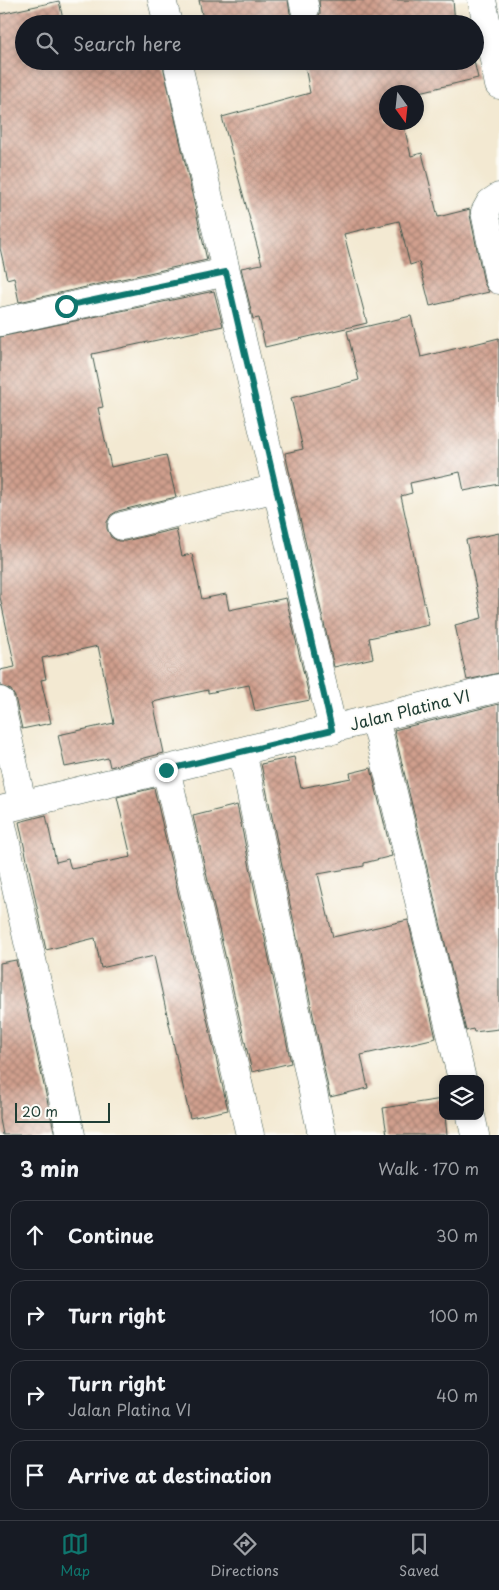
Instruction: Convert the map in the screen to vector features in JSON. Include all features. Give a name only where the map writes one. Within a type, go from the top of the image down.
[{"type":"street","points":[[162,0],[166,15]]},
{"type":"street","points":[[482,0],[499,85]]},
{"type":"street","points":[[179,70],[332,730]]},
{"type":"street","points":[[499,197],[490,203],[485,212],[499,280]]},
{"type":"street","points":[[0,322],[226,272]]},
{"type":"street","points":[[122,526],[276,488]]},
{"type":"street","name":"Jalan Platina VI","points":[[7,810],[499,688]]},
{"type":"street","points":[[0,701],[7,810],[71,1135]]},
{"type":"street","points":[[375,718],[461,1075]]},
{"type":"street","points":[[242,751],[322,1135]]},
{"type":"street","points":[[166,770],[250,1135]]},
{"type":"street","points":[[472,1120],[475,1135]]},
{"type":"building","points":[[199,0],[288,0],[291,15],[202,15]]},
{"type":"building","points":[[319,0],[453,0],[454,15],[319,15]]},
{"type":"building","points":[[59,1],[62,15],[15,15],[15,70],[164,70],[207,260],[19,302],[14,277],[7,279],[0,248],[0,14]]},
{"type":"building","points":[[306,70],[476,70],[478,78],[424,91],[424,85],[379,85],[379,130],[405,130],[411,156],[422,153],[438,217],[470,209],[484,283],[489,292],[430,306],[419,262],[410,265],[399,221],[344,234],[367,323],[265,347],[259,318],[253,319],[241,268],[262,264],[222,117],[310,93]]},
{"type":"building","points":[[214,291],[223,326],[92,354],[103,407],[98,408],[111,467],[166,455],[176,497],[118,511],[111,515],[107,522],[107,529],[111,537],[118,541],[125,541],[176,529],[182,556],[192,554],[202,599],[226,594],[229,610],[286,598],[310,700],[255,711],[249,685],[208,693],[208,690],[153,702],[164,753],[110,767],[108,758],[65,767],[58,735],[114,723],[98,646],[42,658],[46,679],[41,680],[51,723],[22,729],[15,697],[11,690],[0,686],[0,670],[15,667],[0,597],[0,337]]},
{"type":"building","points":[[411,316],[421,357],[499,338],[499,484],[464,491],[460,472],[410,483],[412,493],[401,496],[429,625],[369,638],[373,658],[334,667],[285,453],[303,449],[291,398],[359,380],[347,331]]},
{"type":"building","points":[[499,533],[499,673],[467,680],[455,625],[482,618],[466,540]]},
{"type":"building","points":[[499,704],[499,1029],[474,1032],[473,1029],[466,1031],[394,730]]},
{"type":"building","points":[[294,757],[301,788],[351,778],[350,773],[371,768],[392,856],[364,863],[364,866],[318,874],[333,937],[408,920],[436,1038],[361,1055],[368,1088],[330,1097],[261,764]]},
{"type":"building","points":[[154,788],[228,1110],[190,1118],[154,956],[101,968],[95,938],[46,950],[19,822],[46,815],[56,862],[68,859],[71,869],[131,857],[117,797]]},
{"type":"building","points":[[237,805],[291,1063],[252,1072],[193,816]]},
{"type":"building","points":[[16,960],[55,1135],[3,1135],[0,1119],[0,963]]},
{"type":"building","points":[[439,1099],[439,1120],[445,1120],[447,1135],[387,1135],[383,1108]]},
{"type":"route","points":[[66,306],[226,272],[332,730],[166,770]]}]
